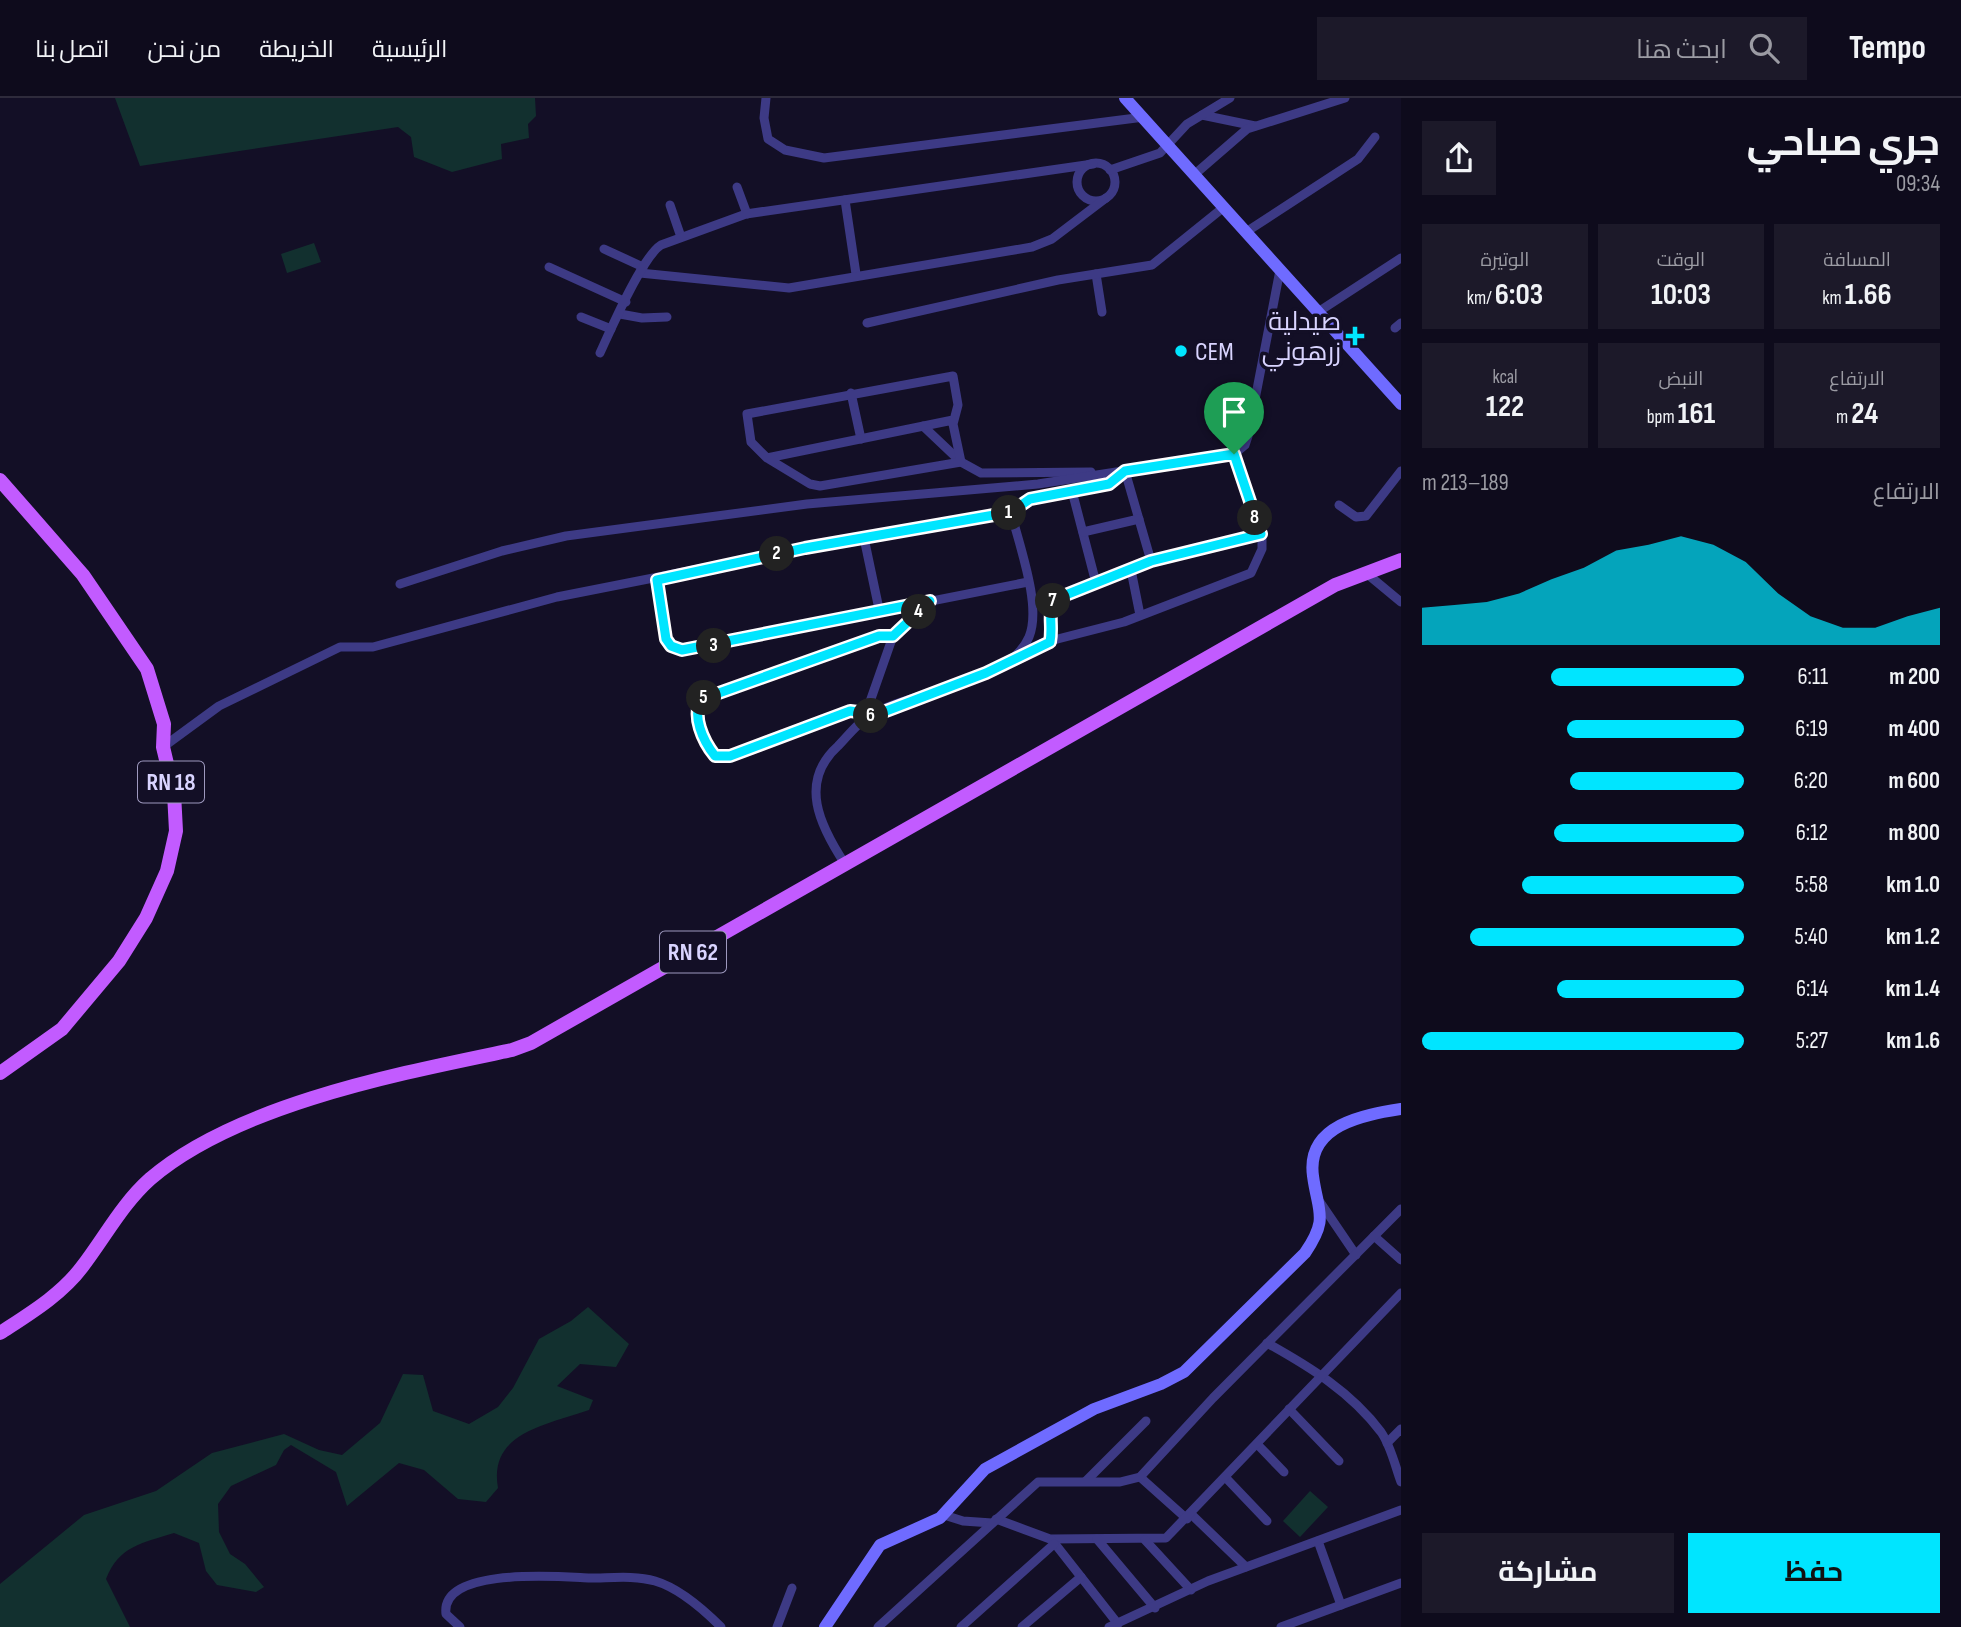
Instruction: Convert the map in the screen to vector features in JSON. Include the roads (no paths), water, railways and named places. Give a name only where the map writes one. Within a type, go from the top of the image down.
[{"type":"main road","name":"RN 18","points":[[0,480],[83,575],[147,669],[164,724],[163,747],[174,793],[176,831],[167,871],[146,918],[87,1003],[62,1029],[0,1073]]},
{"type":"main road","name":"RN 62","points":[[0,1333],[44,1304],[81,1269],[130,1199],[152,1178],[226,1133],[287,1108],[364,1083],[531,1043],[1335,585],[1401,559]]},
{"type":"street","points":[[766,98],[764,118],[768,139],[785,150],[824,158],[1144,117]]},
{"type":"street","points":[[1125,98],[1401,404]]},
{"type":"street","points":[[600,353],[641,270],[655,248],[681,237],[747,214],[1093,164],[1110,170],[1160,153],[1166,142],[1201,115],[1230,98]]},
{"type":"street","points":[[1195,174],[1238,136],[1255,125],[1345,98]]},
{"type":"street","points":[[1201,115],[1255,125]]},
{"type":"street","points":[[1246,232],[1358,159],[1375,136]]},
{"type":"street","points":[[1093,164],[1079,176],[1078,188],[1092,201],[1105,198]]},
{"type":"street","points":[[604,249],[641,270],[779,288],[1032,247],[1052,239],[1105,198],[1114,188],[1110,170]]},
{"type":"street","points":[[737,187],[747,214]]},
{"type":"street","points":[[845,200],[856,274]]},
{"type":"street","points":[[670,205],[681,237]]},
{"type":"street","points":[[867,323],[1156,263],[1224,207]]},
{"type":"street","points":[[1318,312],[1401,258]]},
{"type":"street","points":[[549,267],[626,302]]},
{"type":"street","points":[[400,583],[502,551],[566,536],[807,504],[1038,484],[1234,454],[1245,445],[1248,436],[1280,270]]},
{"type":"street","points":[[1096,274],[1102,312]]},
{"type":"street","points":[[620,314],[642,318],[667,317]]},
{"type":"street","points":[[581,317],[611,329]]},
{"type":"street","points":[[953,376],[958,405],[953,420],[961,463],[820,486],[810,484],[768,458],[751,442],[747,414],[953,376]]},
{"type":"street","points":[[851,393],[861,439]]},
{"type":"street","points":[[768,458],[953,420]]},
{"type":"street","points":[[923,426],[961,463],[981,473],[1125,471]]},
{"type":"street","points":[[893,636],[879,636],[702,699],[697,712],[709,749],[721,758],[850,711],[865,716],[986,673],[1014,656],[1050,642],[1140,615],[1247,577],[1262,549],[1261,534],[1234,454]]},
{"type":"street","points":[[163,747],[219,705],[340,647],[373,647],[544,600],[1011,512],[1030,499],[1109,484],[1125,471]]},
{"type":"street","points":[[1125,471],[1151,561]]},
{"type":"street","points":[[1339,505],[1356,517],[1366,516],[1401,471]]},
{"type":"street","points":[[1072,491],[1096,583]]},
{"type":"street","points":[[1011,512],[1028,582],[1032,626],[1028,638],[1014,656]]},
{"type":"street","points":[[1083,532],[1139,519]]},
{"type":"street","points":[[1050,642],[1052,630],[1049,612],[1053,600],[1151,561],[1261,534]]},
{"type":"street","points":[[864,538],[878,609]]},
{"type":"street","points":[[1131,569],[1140,615]]},
{"type":"street","points":[[1366,573],[1401,602]]},
{"type":"street","points":[[657,580],[666,639],[671,646],[682,650],[878,609],[1028,582]]},
{"type":"street","points":[[845,864],[821,823],[816,784],[825,760],[865,716],[893,636],[930,601]]},
{"type":"street","points":[[1356,1255],[1320,1202],[1313,1178],[1312,1160],[1327,1134],[1357,1119],[1401,1109]]},
{"type":"street","points":[[825,1627],[880,1545],[929,1525],[944,1515],[975,1478],[1002,1458],[1104,1405],[1161,1384],[1184,1372],[1305,1253],[1317,1236],[1320,1202]]},
{"type":"street","points":[[878,1627],[1038,1482],[1120,1482],[1140,1476],[1267,1343],[1401,1209]]},
{"type":"street","points":[[1374,1236],[1401,1260]]},
{"type":"street","points":[[944,1515],[963,1521],[994,1521],[1052,1542],[1166,1538],[1400,1295]]},
{"type":"street","points":[[1267,1343],[1322,1373],[1382,1433],[1401,1482]]},
{"type":"street","points":[[1289,1409],[1339,1461]]},
{"type":"street","points":[[1086,1481],[1146,1421]]},
{"type":"street","points":[[1387,1443],[1401,1429]]},
{"type":"street","points":[[1256,1444],[1284,1472]]},
{"type":"street","points":[[1140,1476],[1246,1567]]},
{"type":"street","points":[[1226,1478],[1267,1521]]},
{"type":"street","points":[[1052,1542],[1081,1577],[1113,1625],[1246,1567],[1401,1510]]},
{"type":"street","points":[[1097,1539],[1155,1608]]},
{"type":"street","points":[[1145,1540],[1191,1590]]},
{"type":"street","points":[[1318,1541],[1341,1605]]},
{"type":"street","points":[[961,1627],[1052,1542]]},
{"type":"street","points":[[460,1627],[446,1614],[445,1608],[451,1597],[485,1580],[515,1576],[651,1579],[695,1604],[720,1627]]},
{"type":"street","points":[[1022,1627],[1081,1577]]},
{"type":"street","points":[[1281,1627],[1294,1625],[1401,1583]]},
{"type":"street","points":[[778,1627],[792,1588]]},
{"type":"place","name":"صيدلية زرهوني","points":[[1355,336]]},
{"type":"place","name":"CEM","points":[[1181,351]]}]
